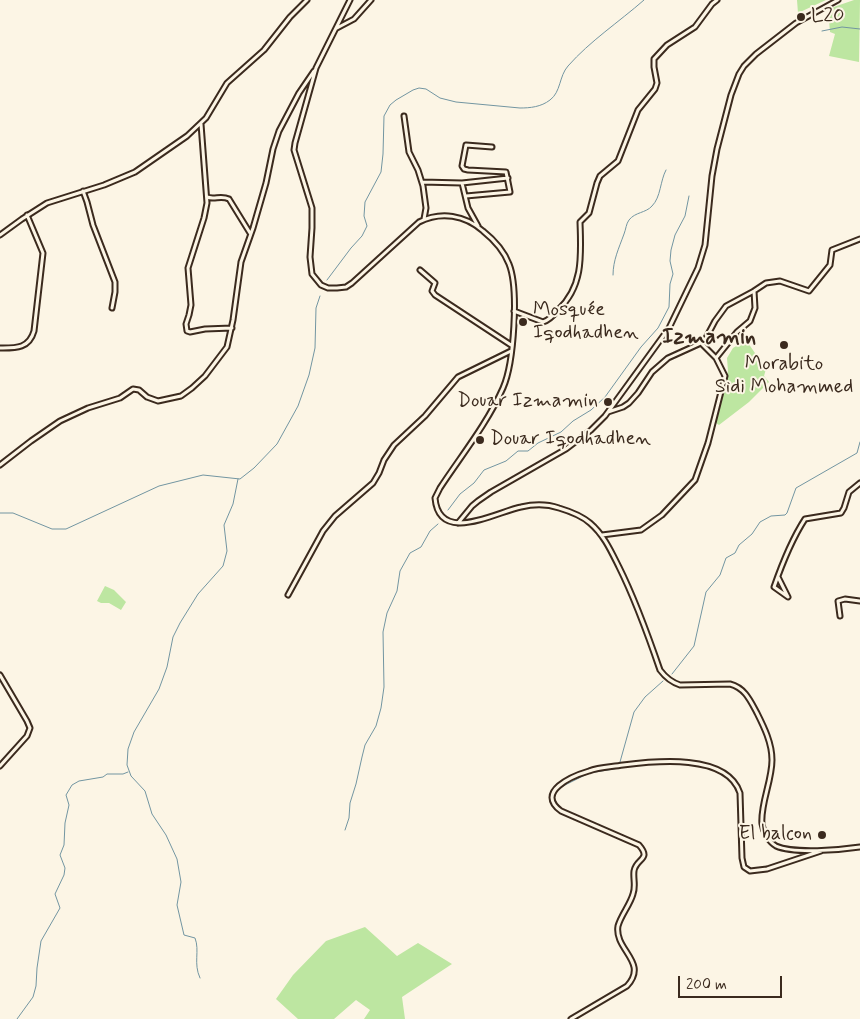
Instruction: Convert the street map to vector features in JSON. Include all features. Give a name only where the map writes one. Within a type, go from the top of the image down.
[{"type":"street","points":[[0,236],[27,215],[47,203],[117,180],[135,172],[180,141],[201,124],[227,83],[264,50],[290,17],[307,0]]},
{"type":"street","points":[[0,465],[60,421],[88,408],[120,398],[131,390],[137,390],[147,397],[158,401],[185,394],[201,381],[214,365],[227,347],[232,328],[240,262],[251,234],[279,131],[298,93],[316,68],[350,0]]},
{"type":"street","points":[[337,28],[354,19],[371,0]]},
{"type":"street","points":[[514,311],[543,322],[570,298],[575,286],[580,262],[580,222],[589,213],[600,176],[618,161],[638,110],[653,93],[657,83],[654,59],[667,45],[695,27],[717,0]]},
{"type":"street","points":[[458,523],[472,506],[492,492],[566,449],[590,430],[608,412],[669,328],[698,268],[704,245],[717,150],[731,95],[739,74],[756,54],[796,23],[838,0]]},
{"type":"street","points":[[316,68],[294,150],[312,208],[310,257],[312,274],[316,280],[328,288],[346,287],[410,229],[424,220],[436,216],[453,216],[470,221],[478,227],[493,241],[508,263],[513,279],[512,348],[506,380],[497,400],[435,498],[439,512],[445,519],[458,523],[475,521],[524,506],[541,504],[560,508],[589,521],[602,535],[635,600],[660,670],[665,677],[680,685],[730,684],[737,686],[748,696],[764,727],[772,758],[772,769],[762,824],[768,838],[776,846],[790,848],[826,849],[860,847]]},
{"type":"street","points":[[404,116],[409,152],[422,182],[426,208],[424,220]]},
{"type":"street","points":[[201,124],[207,197],[204,218],[188,268],[190,305],[185,326],[187,331],[190,332],[205,329],[232,328]]},
{"type":"street","points":[[466,196],[510,192],[506,171],[468,170],[462,166],[466,145],[492,147]]},
{"type":"street","points":[[422,182],[462,183],[508,178]]},
{"type":"street","points":[[462,183],[468,208],[478,227]]},
{"type":"street","points":[[83,191],[88,202],[93,225],[115,282],[112,308]]},
{"type":"street","points":[[207,197],[224,197],[229,199],[251,234]]},
{"type":"street","points":[[0,348],[14,349],[25,345],[30,341],[34,332],[43,253],[27,215]]},
{"type":"street","points":[[608,412],[617,410],[628,403],[638,393],[652,372],[668,358],[701,344],[714,321],[726,306],[766,283],[780,281],[809,291],[830,265],[832,250],[860,239]]},
{"type":"street","points":[[420,270],[435,283],[432,290],[433,294],[512,348]]},
{"type":"street","points":[[716,358],[737,332],[750,321],[755,308],[754,291]]},
{"type":"street","points":[[602,535],[640,530],[662,515],[695,480],[706,452],[725,376],[716,358],[701,344]]},
{"type":"street","points":[[288,595],[323,530],[335,516],[373,483],[394,445],[424,416],[458,377],[512,348]]},
{"type":"street","points":[[778,577],[788,597],[774,587],[782,564],[805,519],[841,513],[849,492],[860,483]]},
{"type":"street","points":[[840,616],[838,601],[845,599],[860,601]]},
{"type":"street","points":[[0,675],[30,728],[27,736],[0,766]]},
{"type":"street","points":[[571,1019],[626,986],[632,980],[635,973],[634,967],[621,941],[618,924],[634,893],[634,870],[636,864],[644,855],[644,851],[639,845],[555,807],[552,802],[553,794],[557,787],[566,780],[590,770],[658,761],[708,766],[717,769],[738,786],[744,867],[750,871],[767,869],[826,849]]},
{"type":"green space","points":[[797,0],[826,0],[798,13]]},
{"type":"green space","points":[[854,0],[860,0],[859,62],[829,56],[835,34],[830,32],[828,9]]},
{"type":"green space","points":[[746,340],[766,369],[764,376],[769,382],[749,402],[719,425],[716,423],[728,371],[727,358],[733,348]]},
{"type":"green space","points":[[105,586],[114,590],[126,602],[121,610],[109,603],[97,601]]},
{"type":"green space","points":[[365,927],[397,956],[418,943],[452,964],[402,997],[405,1019],[364,1019],[370,1010],[356,1000],[334,1019],[298,1019],[276,999],[293,975],[326,941]]},
{"type":"waterway","points":[[327,280],[362,236],[367,226],[364,216],[365,202],[381,172],[384,116],[390,105],[419,88],[426,89],[440,98],[456,102],[520,108],[543,104],[554,97],[568,66],[595,40],[644,0]]},
{"type":"waterway","points":[[822,31],[842,27],[860,29]]},
{"type":"waterway","points":[[613,275],[615,259],[628,222],[631,217],[647,210],[655,202],[666,170]]},
{"type":"waterway","points":[[448,510],[460,494],[474,483],[484,470],[506,461],[518,451],[528,451],[538,443],[561,432],[573,421],[591,410],[605,397],[641,347],[658,328],[669,307],[670,284],[673,274],[670,261],[671,250],[675,235],[685,216],[689,196]]},
{"type":"waterway","points":[[0,513],[13,513],[52,529],[66,529],[159,486],[203,475],[240,479],[254,468],[277,444],[298,406],[309,375],[315,348],[316,308],[320,296]]},
{"type":"waterway","points":[[672,674],[694,646],[706,592],[720,575],[726,558],[735,553],[739,545],[752,534],[760,522],[771,516],[785,515],[796,488],[857,453],[860,442]]},
{"type":"waterway","points":[[200,978],[197,967],[195,938],[184,935],[177,905],[181,882],[177,859],[166,835],[152,814],[145,791],[131,776],[127,765],[128,749],[134,732],[159,689],[167,667],[173,637],[180,623],[198,594],[223,566],[227,551],[224,525],[233,504],[238,479]]},
{"type":"waterway","points":[[345,830],[365,745],[376,726],[381,708],[384,687],[383,632],[387,613],[397,591],[400,571],[410,553],[421,547],[430,531],[438,524]]},
{"type":"waterway","points":[[620,762],[634,712],[645,697],[663,681]]},
{"type":"waterway","points":[[554,795],[561,787],[589,773],[620,768]]},
{"type":"waterway","points":[[17,1019],[33,997],[41,941],[60,908],[55,894],[64,875],[65,868],[60,855],[64,845],[65,823],[69,805],[66,795],[72,785],[79,781],[103,777],[107,774],[123,774],[128,772]]},
{"type":"place","name":"L20","points":[[801,17]]},
{"type":"place","name":"Mosquée Iqodhadhen","points":[[523,322]]},
{"type":"place","name":"Morabito Sidi Mohammed","points":[[784,345]]},
{"type":"place","name":"Douar Izmamin","points":[[608,402]]},
{"type":"place","name":"Douar Iqodhadhen","points":[[480,440]]},
{"type":"place","name":"El balcon","points":[[822,835]]},
{"type":"district","name":"Izmamin","points":[[709,338]]}]
